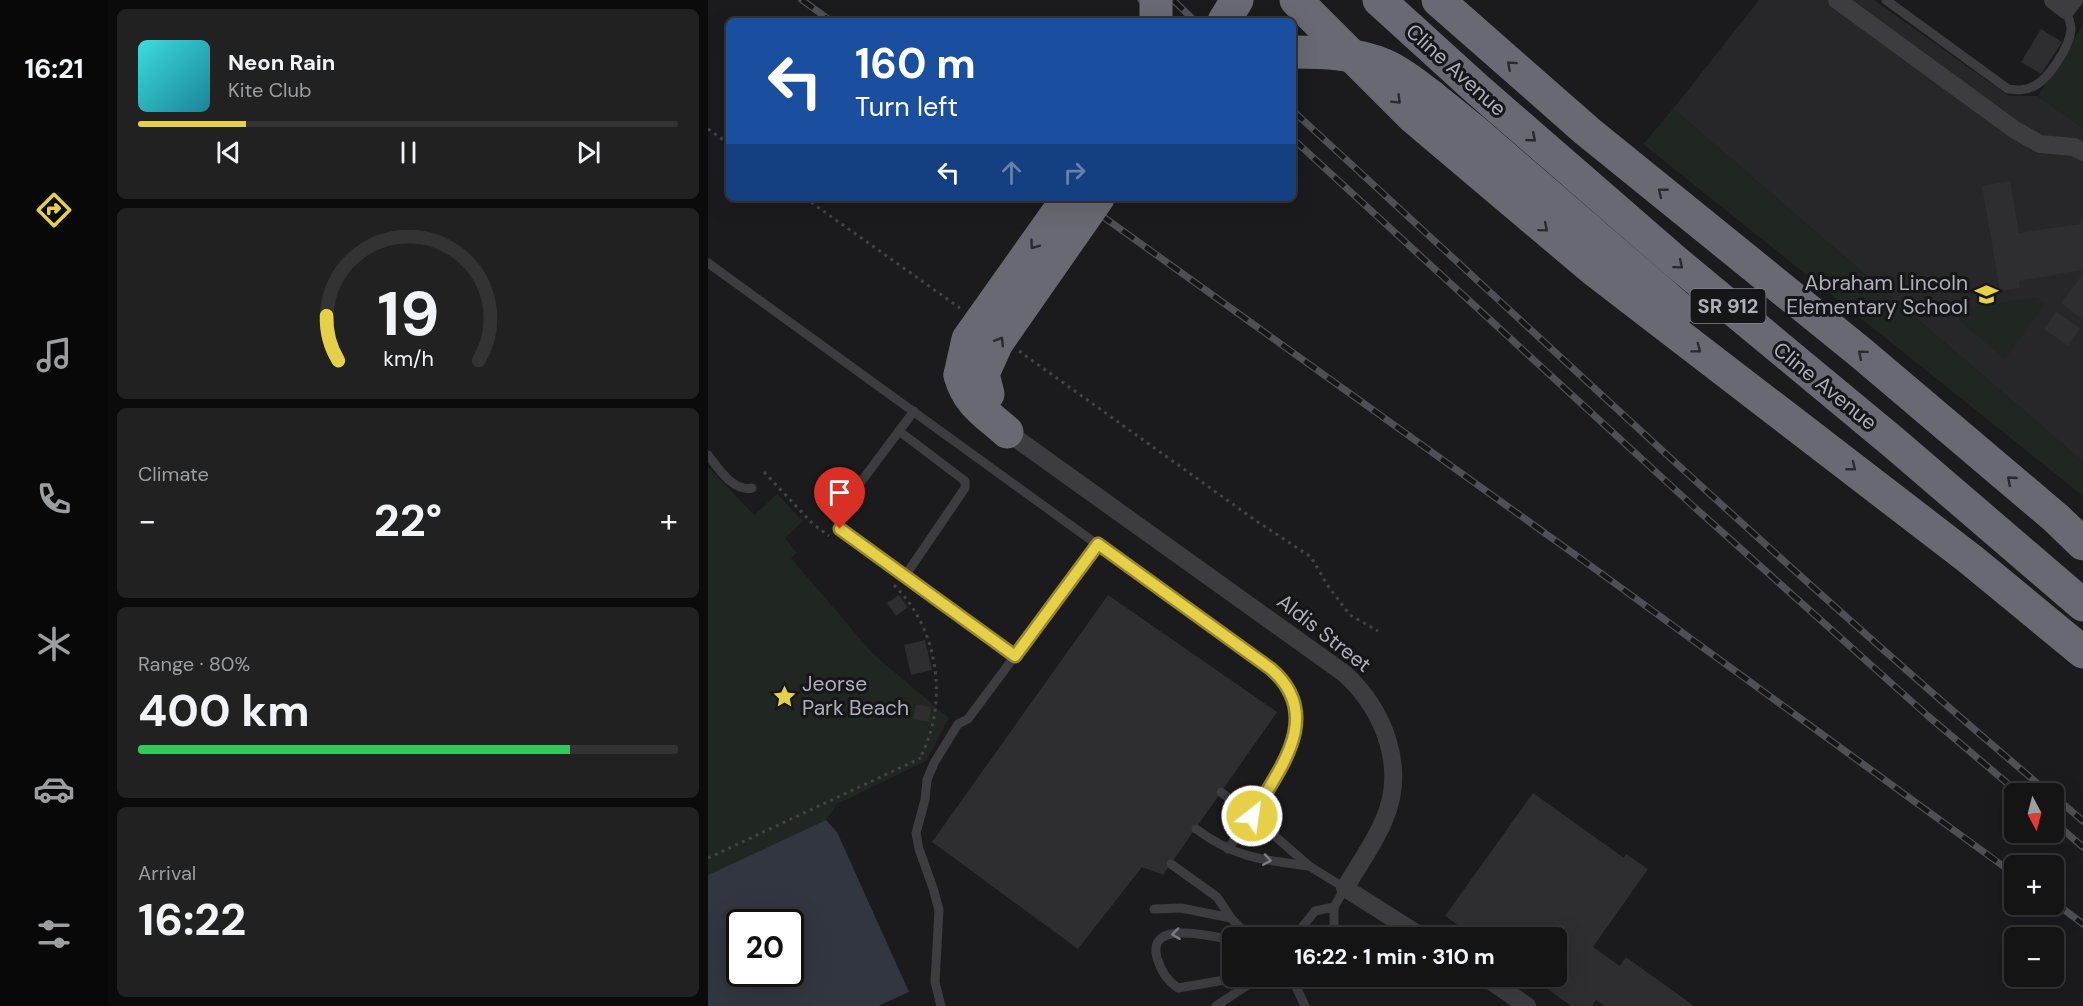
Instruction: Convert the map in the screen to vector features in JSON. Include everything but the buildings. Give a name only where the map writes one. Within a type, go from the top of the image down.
[{"type":"highway","points":[[1156,0],[1156,18]]},
{"type":"highway","points":[[1226,18],[1237,0]]},
{"type":"highway","points":[[1296,0],[1414,118],[1594,270],[1961,552],[2079,649]]},
{"type":"highway","name":"Cline Avenue","points":[[1379,0],[1492,103],[1676,262],[1893,442],[2083,605]]},
{"type":"highway","name":"Cline Avenue","points":[[1438,0],[1587,131],[1860,352],[2056,518],[2083,544]]},
{"type":"highway","points":[[1296,52],[1331,53],[1384,65],[1431,96],[1664,297],[1779,385],[2083,605]]},
{"type":"highway","points":[[1007,432],[977,406],[964,390],[960,375],[968,339],[1066,201]]},
{"type":"highway","points":[[1007,432],[988,394],[983,374],[998,343],[1096,201]]},
{"type":"highway","points":[[2056,518],[2083,535]]},
{"type":"street","points":[[1837,0],[2015,130],[2040,144],[2073,147],[2083,152]]},
{"type":"street","name":"Aldis Street","points":[[1007,432],[1346,674],[1360,688],[1371,703],[1387,736],[1391,754],[1392,786],[1390,803],[1384,821],[1345,888]]},
{"type":"street","points":[[1345,888],[1407,927]]},
{"type":"street","points":[[1500,987],[1527,1006]]},
{"type":"lane","points":[[1886,0],[2008,89],[2020,90],[2034,87],[2050,72],[2068,43],[2071,27],[2064,3]]},
{"type":"lane","points":[[708,263],[1271,669],[1286,683],[1295,708],[1295,733],[1288,752],[1252,816],[1228,849]]},
{"type":"lane","points":[[914,411],[837,514],[840,529],[1015,656]]},
{"type":"lane","points":[[899,431],[965,481],[965,488],[905,576]]},
{"type":"lane","points":[[708,455],[735,486],[745,489],[752,488]]},
{"type":"lane","points":[[941,1006],[935,982],[939,910],[916,833],[925,800],[927,780],[943,747],[958,724],[968,719],[1098,544]]},
{"type":"lane","points":[[1221,792],[1310,866],[1345,888],[1334,907],[1334,927]]},
{"type":"lane","points":[[1196,829],[1213,841],[1245,856],[1310,866]]},
{"type":"lane","points":[[1171,864],[1216,897],[1240,927]]},
{"type":"lane","points":[[1302,927],[1315,911],[1334,907]]},
{"type":"lane","points":[[1154,909],[1181,908],[1231,918]]},
{"type":"lane","points":[[1222,938],[1181,932],[1172,933],[1163,936],[1158,942],[1157,957],[1165,977],[1178,988],[1222,980]]},
{"type":"lane","points":[[1216,1006],[1244,987]]},
{"type":"lane","points":[[1296,987],[1305,1006]]},
{"type":"path","points":[[708,129],[726,142]]},
{"type":"path","points":[[809,201],[968,314]]},
{"type":"path","points":[[1016,349],[1255,520],[1311,556],[1328,586],[1350,615],[1378,632]]},
{"type":"path","points":[[765,472],[813,524],[832,538]]},
{"type":"path","points":[[888,579],[918,616],[927,634],[934,662],[936,698],[927,743],[920,758]]},
{"type":"path","points":[[708,858],[943,747]]},
{"type":"shaded area","name":"Abraham Lincoln Elementary School","points":[[1759,0],[1874,0],[2009,96],[2038,96],[2083,128],[2083,462],[1673,109]]},
{"type":"shaded area","points":[[2083,25],[2083,128],[2038,96]]},
{"type":"shaded area","points":[[1673,109],[2083,462],[2083,496],[1643,144]]},
{"type":"shaded area","points":[[2036,297],[2045,304],[2005,359],[1960,321],[1959,310]]},
{"type":"shaded area","name":"Jeorse Park Beach","points":[[708,467],[754,515],[777,494],[803,521],[785,538],[797,553],[791,558],[873,654],[949,718],[926,761],[837,804],[826,820],[708,875]]},
{"type":"shaded area","points":[[826,820],[837,832],[909,992],[878,1006],[708,1006],[708,875]]},
{"type":"railway","points":[[802,0],[827,18]]},
{"type":"railway","points":[[1141,0],[1161,18]]},
{"type":"railway","points":[[1173,0],[1192,18]]},
{"type":"railway","points":[[1296,114],[1762,542],[2037,783]]},
{"type":"railway","points":[[1296,142],[1693,506],[1928,716],[2007,783]]},
{"type":"railway","points":[[1081,201],[1602,574],[2004,867]]},
{"type":"railway","points":[[2064,805],[2083,821]]},
{"type":"railway","points":[[2064,831],[2083,847]]},
{"type":"railway","points":[[2064,910],[2083,924]]},
{"type":"place","name":"Abraham Lincoln Elementary School","points":[[1986,295]]},
{"type":"place","name":"Jeorse Park Beach","points":[[784,696]]},
{"type":"route","points":[[840,529],[1015,656],[1098,544],[1271,669],[1286,683],[1294,700],[1296,716],[1297,725],[1293,743],[1252,816]]}]
